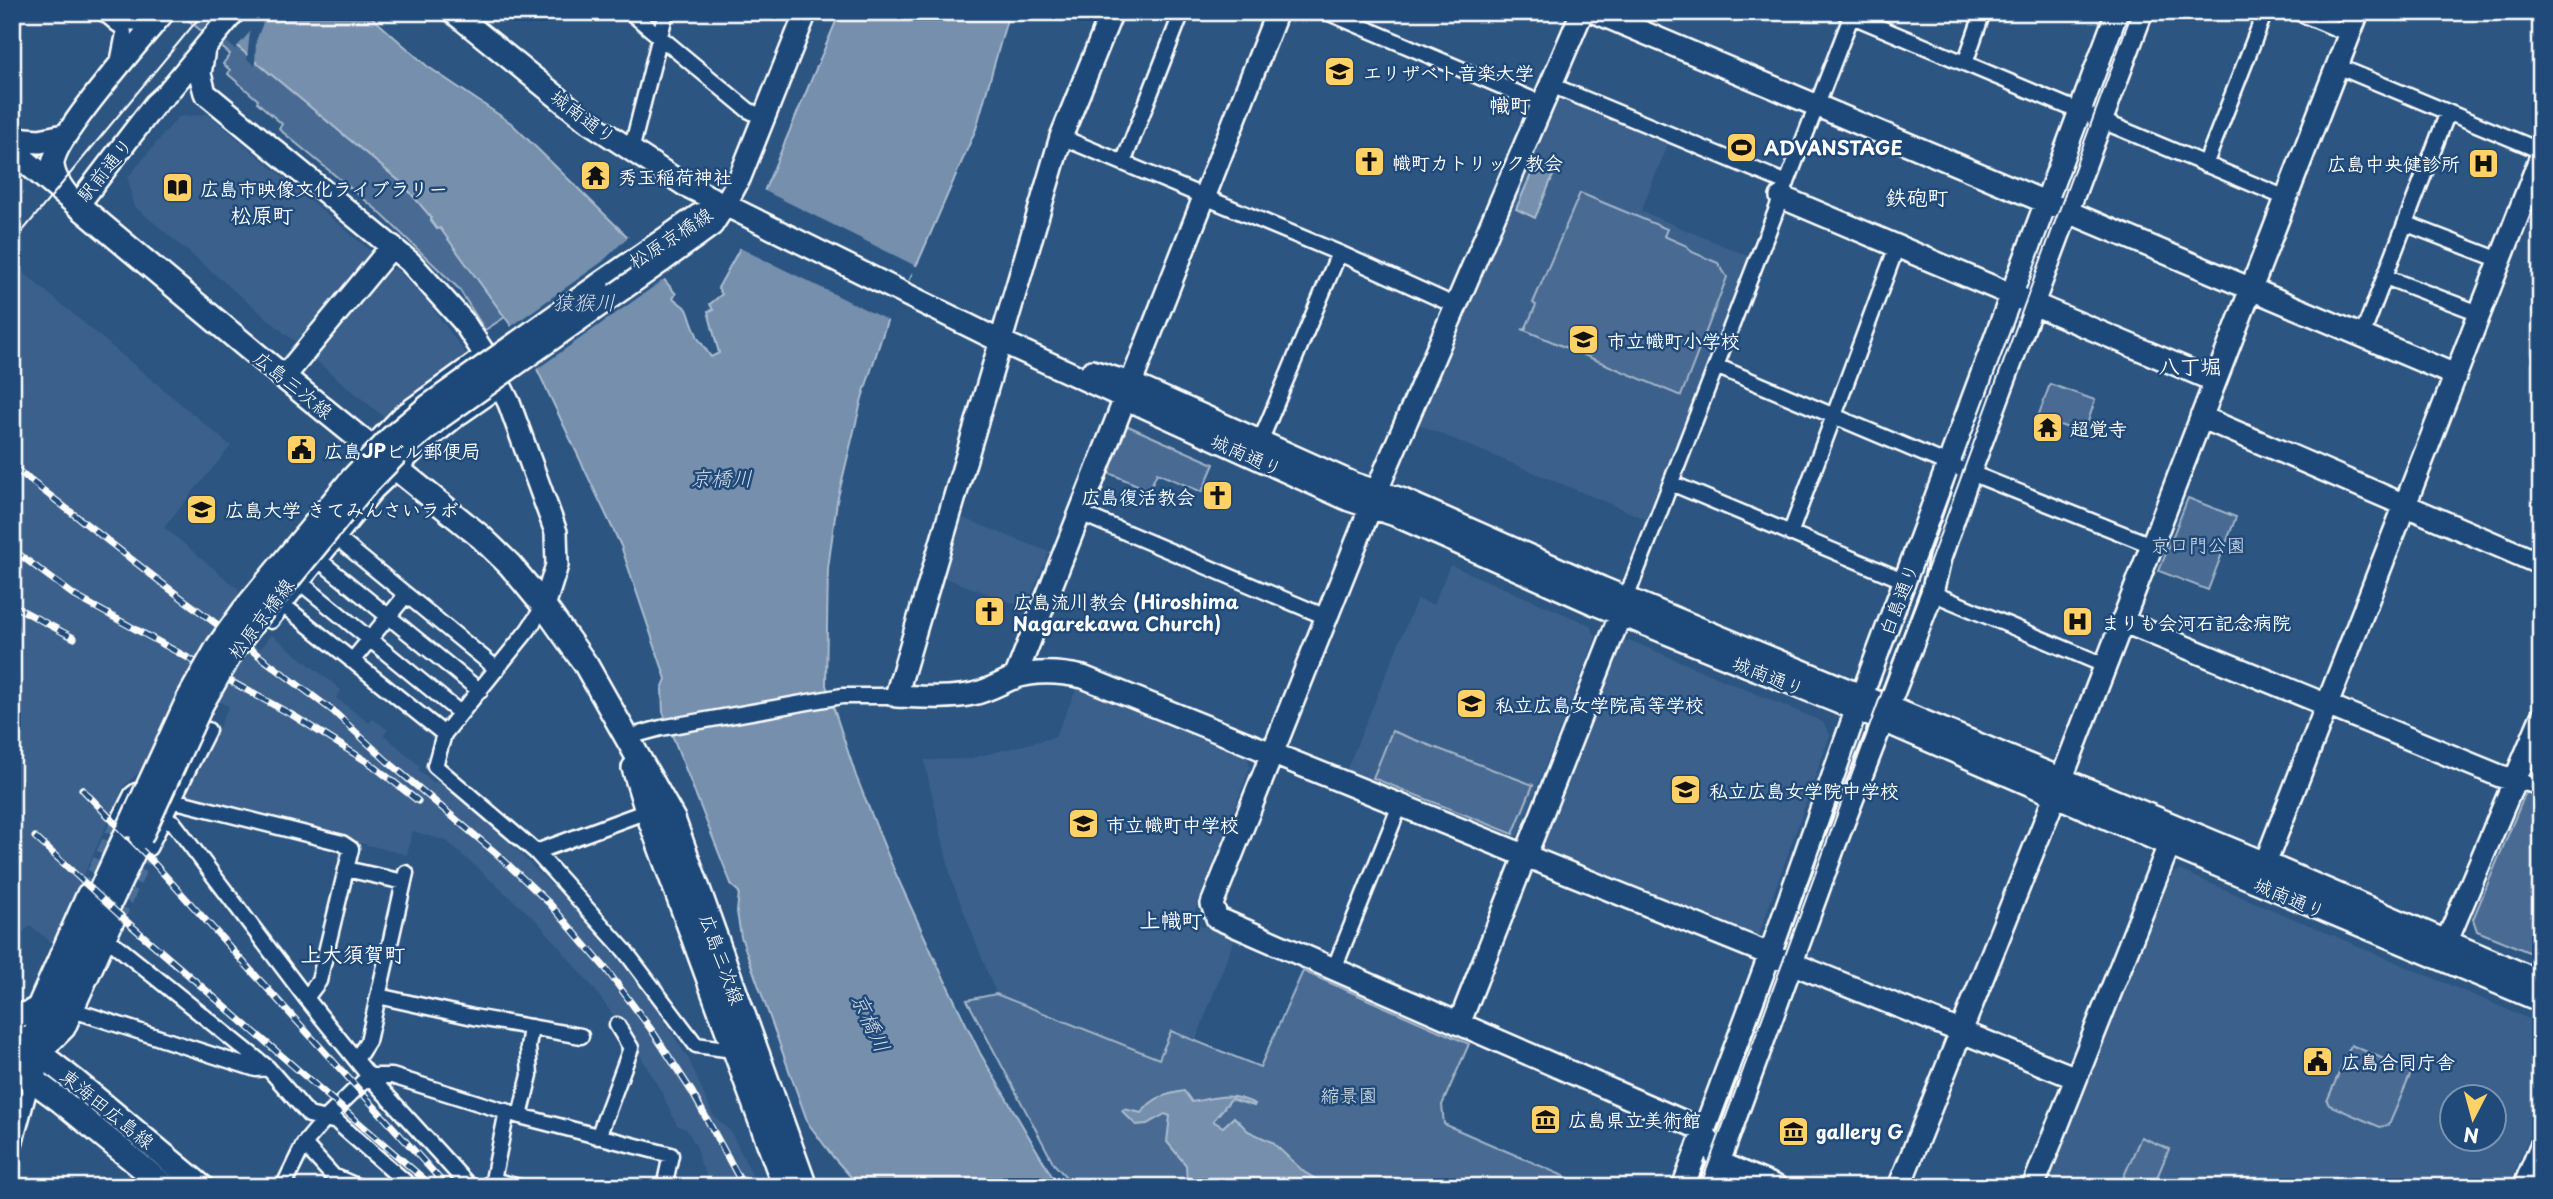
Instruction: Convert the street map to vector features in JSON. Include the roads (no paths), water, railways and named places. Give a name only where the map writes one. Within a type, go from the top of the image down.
[{"type":"main road","points":[[12,139],[40,141],[64,136]]},
{"type":"main road","name":"広島三次線","points":[[12,150],[481,537],[510,565],[544,606],[586,665],[673,819],[805,1187]]},
{"type":"main road","name":"広島三次線","points":[[628,737],[647,811],[785,1187]]},
{"type":"main road","points":[[23,1014],[63,1004]]},
{"type":"main road","name":"東海田広島線","points":[[28,1044],[202,1187]]},
{"type":"main road","name":"東海田広島線","points":[[19,1074],[61,1101],[166,1187]]},
{"type":"street","name":"駅前通り","points":[[163,14],[64,136],[57,149],[53,166],[60,184],[77,206],[155,104],[234,12]]},
{"type":"street","name":"城南通り","points":[[453,12],[587,121],[683,184],[1000,341],[1127,391],[1257,448],[1355,484],[1374,499],[1401,499],[1602,587],[1624,605],[1886,713],[2443,951],[2541,1001]]},
{"type":"street","points":[[630,12],[748,110],[764,118]]},
{"type":"street","points":[[631,151],[666,12]]},
{"type":"street","name":"松原京橋線","points":[[19,1074],[28,1044],[63,1004],[202,705],[222,669],[256,620],[363,489],[409,443],[656,255],[712,225],[740,177],[805,12]]},
{"type":"street","points":[[896,696],[1061,137],[1112,12]]},
{"type":"street","points":[[1123,163],[1182,12]]},
{"type":"street","points":[[1015,678],[1277,12]]},
{"type":"street","points":[[1327,12],[1547,94],[1784,190],[1897,246],[2215,381]]},
{"type":"street","points":[[1582,12],[1374,499],[1212,904],[1217,918],[1703,1130],[1720,1163],[1777,1187]]},
{"type":"street","points":[[1595,12],[2455,375]]},
{"type":"street","points":[[1965,63],[1983,12]]},
{"type":"street","name":"白島通り","points":[[1682,1187],[2117,12]]},
{"type":"street","name":"白島通り","points":[[1710,1187],[1932,593],[1940,558],[1970,472],[2142,12]]},
{"type":"street","points":[[2205,165],[2265,12]]},
{"type":"street","points":[[2297,12],[2349,34]]},
{"type":"street","points":[[1899,1187],[2058,787],[2358,12]]},
{"type":"street","points":[[1459,1024],[1624,605],[1850,13],[2286,198]]},
{"type":"street","points":[[114,17],[143,23],[163,14]]},
{"type":"street","points":[[114,17],[124,33],[116,71]]},
{"type":"street","points":[[208,44],[200,74],[205,93],[410,262],[447,302],[484,353],[502,388],[556,532],[557,565],[544,606],[444,734],[435,765],[536,852],[625,951],[696,1045],[733,1050]]},
{"type":"street","points":[[2261,873],[2406,507],[2541,153],[2337,66]]},
{"type":"street","points":[[2362,336],[2448,112]]},
{"type":"street","points":[[1061,137],[1339,253],[1456,306]]},
{"type":"street","points":[[2407,224],[2500,260]]},
{"type":"street","points":[[284,376],[392,246]]},
{"type":"street","points":[[1790,534],[1897,246]]},
{"type":"street","points":[[1257,448],[1339,253]]},
{"type":"street","points":[[2385,277],[2479,313]]},
{"type":"street","points":[[484,353],[400,414],[370,446],[244,600],[271,621],[375,492],[459,418],[502,388]]},
{"type":"street","points":[[1716,366],[2151,545]]},
{"type":"street","points":[[2201,417],[2541,564]]},
{"type":"street","points":[[1671,483],[1905,581]]},
{"type":"street","points":[[1080,513],[1326,617]]},
{"type":"street","points":[[337,538],[497,669]]},
{"type":"street","points":[[319,560],[480,691]]},
{"type":"street","points":[[302,583],[460,713]]},
{"type":"street","points":[[1932,593],[2104,665]]},
{"type":"street","points":[[352,661],[406,595]]},
{"type":"street","points":[[283,605],[444,734]]},
{"type":"street","points":[[2122,621],[2500,776],[2541,788]]},
{"type":"street","points":[[628,737],[661,728],[834,698],[953,697],[992,689],[1015,678],[1058,672],[1083,677],[2076,1078]]},
{"type":"street","points":[[2443,951],[2541,718]]},
{"type":"street","points":[[149,848],[208,730]]},
{"type":"street","name":"城南通り","points":[[2058,787],[2169,845],[2261,873]]},
{"type":"street","points":[[120,818],[136,791],[342,843],[351,849],[318,981],[306,998]]},
{"type":"street","points":[[1334,970],[1401,805]]},
{"type":"street","points":[[536,852],[647,811]]},
{"type":"street","points":[[163,818],[173,822],[306,998],[369,1076],[470,1187]]},
{"type":"street","points":[[2034,1187],[2169,845]]},
{"type":"street","points":[[346,869],[405,878],[368,1041],[357,1058]]},
{"type":"street","points":[[85,892],[35,1004],[23,1014],[28,1044],[67,1030],[63,1004],[108,939],[117,920]]},
{"type":"street","points":[[108,939],[268,1068],[309,1115],[337,1122],[411,1187]]},
{"type":"street","name":"城南通り","points":[[2443,951],[2541,982]]},
{"type":"street","points":[[378,996],[582,1036]]},
{"type":"street","points":[[63,1004],[256,1069],[268,1068]]},
{"type":"street","points":[[598,1138],[631,1048],[617,1025]]},
{"type":"street","points":[[519,1187],[489,1183],[530,1075],[528,1046],[531,1027]]},
{"type":"street","points":[[12,1154],[19,1074]]},
{"type":"street","points":[[284,1187],[304,1144],[325,1119],[369,1076],[392,1076],[598,1138],[671,1155],[664,1187]]},
{"type":"street","points":[[304,1144],[333,1177],[359,1187]]},
{"type":"street","points":[[2524,1187],[2541,1146]]},
{"type":"water","name":"京橋川","points":[[196,12],[366,12],[427,66],[511,123],[635,244],[676,294],[673,298],[687,309],[698,338],[711,357],[719,353],[708,311],[713,310],[710,304],[722,294],[718,288],[740,248],[840,12],[1009,12],[976,129],[919,260],[887,321],[862,398],[837,501],[828,568],[826,685],[856,776],[894,870],[937,964],[980,1053],[1053,1178],[1061,1187],[860,1187],[808,1123],[741,937],[737,912],[739,892],[732,886],[663,712],[662,689],[666,679],[621,546],[537,369],[515,331],[440,228],[437,229],[431,217],[403,184]]},
{"type":"water","points":[[1536,163],[1555,171],[1535,218],[1516,209]]},
{"type":"water","points":[[1184,1091],[1192,1102],[1231,1097],[1255,1104],[1254,1106],[1231,1099],[1213,1121],[1223,1127],[1234,1117],[1248,1131],[1272,1142],[1304,1172],[1329,1187],[1187,1187],[1186,1165],[1167,1142],[1170,1116],[1165,1114],[1147,1124],[1136,1125],[1122,1111],[1124,1109],[1142,1113],[1155,1100]]},
{"type":"tunnel","points":[[85,892],[120,818]]},
{"type":"tunnel","points":[[117,920],[149,848]]},
{"type":"tram line","points":[[12,244],[204,12]]},
{"type":"tram line","points":[[1700,1187],[2132,12]]},
{"type":"railway","points":[[12,466],[167,587],[333,711],[550,904],[606,969],[653,1032],[692,1092],[744,1187]]},
{"type":"railway","points":[[12,549],[75,596],[294,716],[371,764],[418,801]]},
{"type":"railway","points":[[12,605],[74,638]]},
{"type":"railway","points":[[82,789],[152,861],[447,1187]]},
{"type":"railway","points":[[35,837],[126,921],[433,1187]]},
{"type":"place","name":"エリザベト音楽大学","points":[[1340,72]]},
{"type":"place","name":"ADVANSTAGE","points":[[1741,147]]},
{"type":"place","name":"幟町カトリック教会","points":[[1369,162]]},
{"type":"place","name":"広島中央健診所","points":[[2483,163]]},
{"type":"place","name":"秀玉稲荷神社","points":[[595,176]]},
{"type":"place","name":"広島市映像文化ライブラリー","points":[[177,188]]},
{"type":"place","name":"市立幟町小学校","points":[[1584,340]]},
{"type":"place","name":"超覚寺","points":[[2047,428]]},
{"type":"place","name":"広島JPビル郵便局","points":[[301,450]]},
{"type":"place","name":"広島復活教会","points":[[1218,496]]},
{"type":"place","name":"広島大学 きてみんさいラボ","points":[[202,509]]},
{"type":"place","name":"広島流川教会 (Hiroshima Nagarekawa Church)","points":[[990,612]]},
{"type":"place","name":"まりも会河石記念病院","points":[[2078,622]]},
{"type":"place","name":"私立広島女学院高等学校","points":[[1472,704]]},
{"type":"place","name":"私立広島女学院中学校","points":[[1686,790]]},
{"type":"place","name":"市立幟町中学校","points":[[1083,824]]},
{"type":"place","name":"広島合同庁舎","points":[[2318,1061]]},
{"type":"place","name":"広島県立美術館","points":[[1545,1119]]},
{"type":"place","name":"gallery G","points":[[1793,1131]]},
{"type":"district","name":"幟町","points":[[1510,104]]},
{"type":"district","name":"鉄砲町","points":[[1917,196]]},
{"type":"district","name":"松原町","points":[[262,214]]},
{"type":"district","name":"八丁堀","points":[[2190,365]]},
{"type":"district","name":"上幟町","points":[[1171,919]]},
{"type":"district","name":"上大須賀町","points":[[353,953]]},
{"type":"water label","name":"猿猴川","points":[[584,301]]},
{"type":"park label","name":"京口門公園","points":[[2198,544]]},
{"type":"park label","name":"縮景園","points":[[1349,1094]]}]
